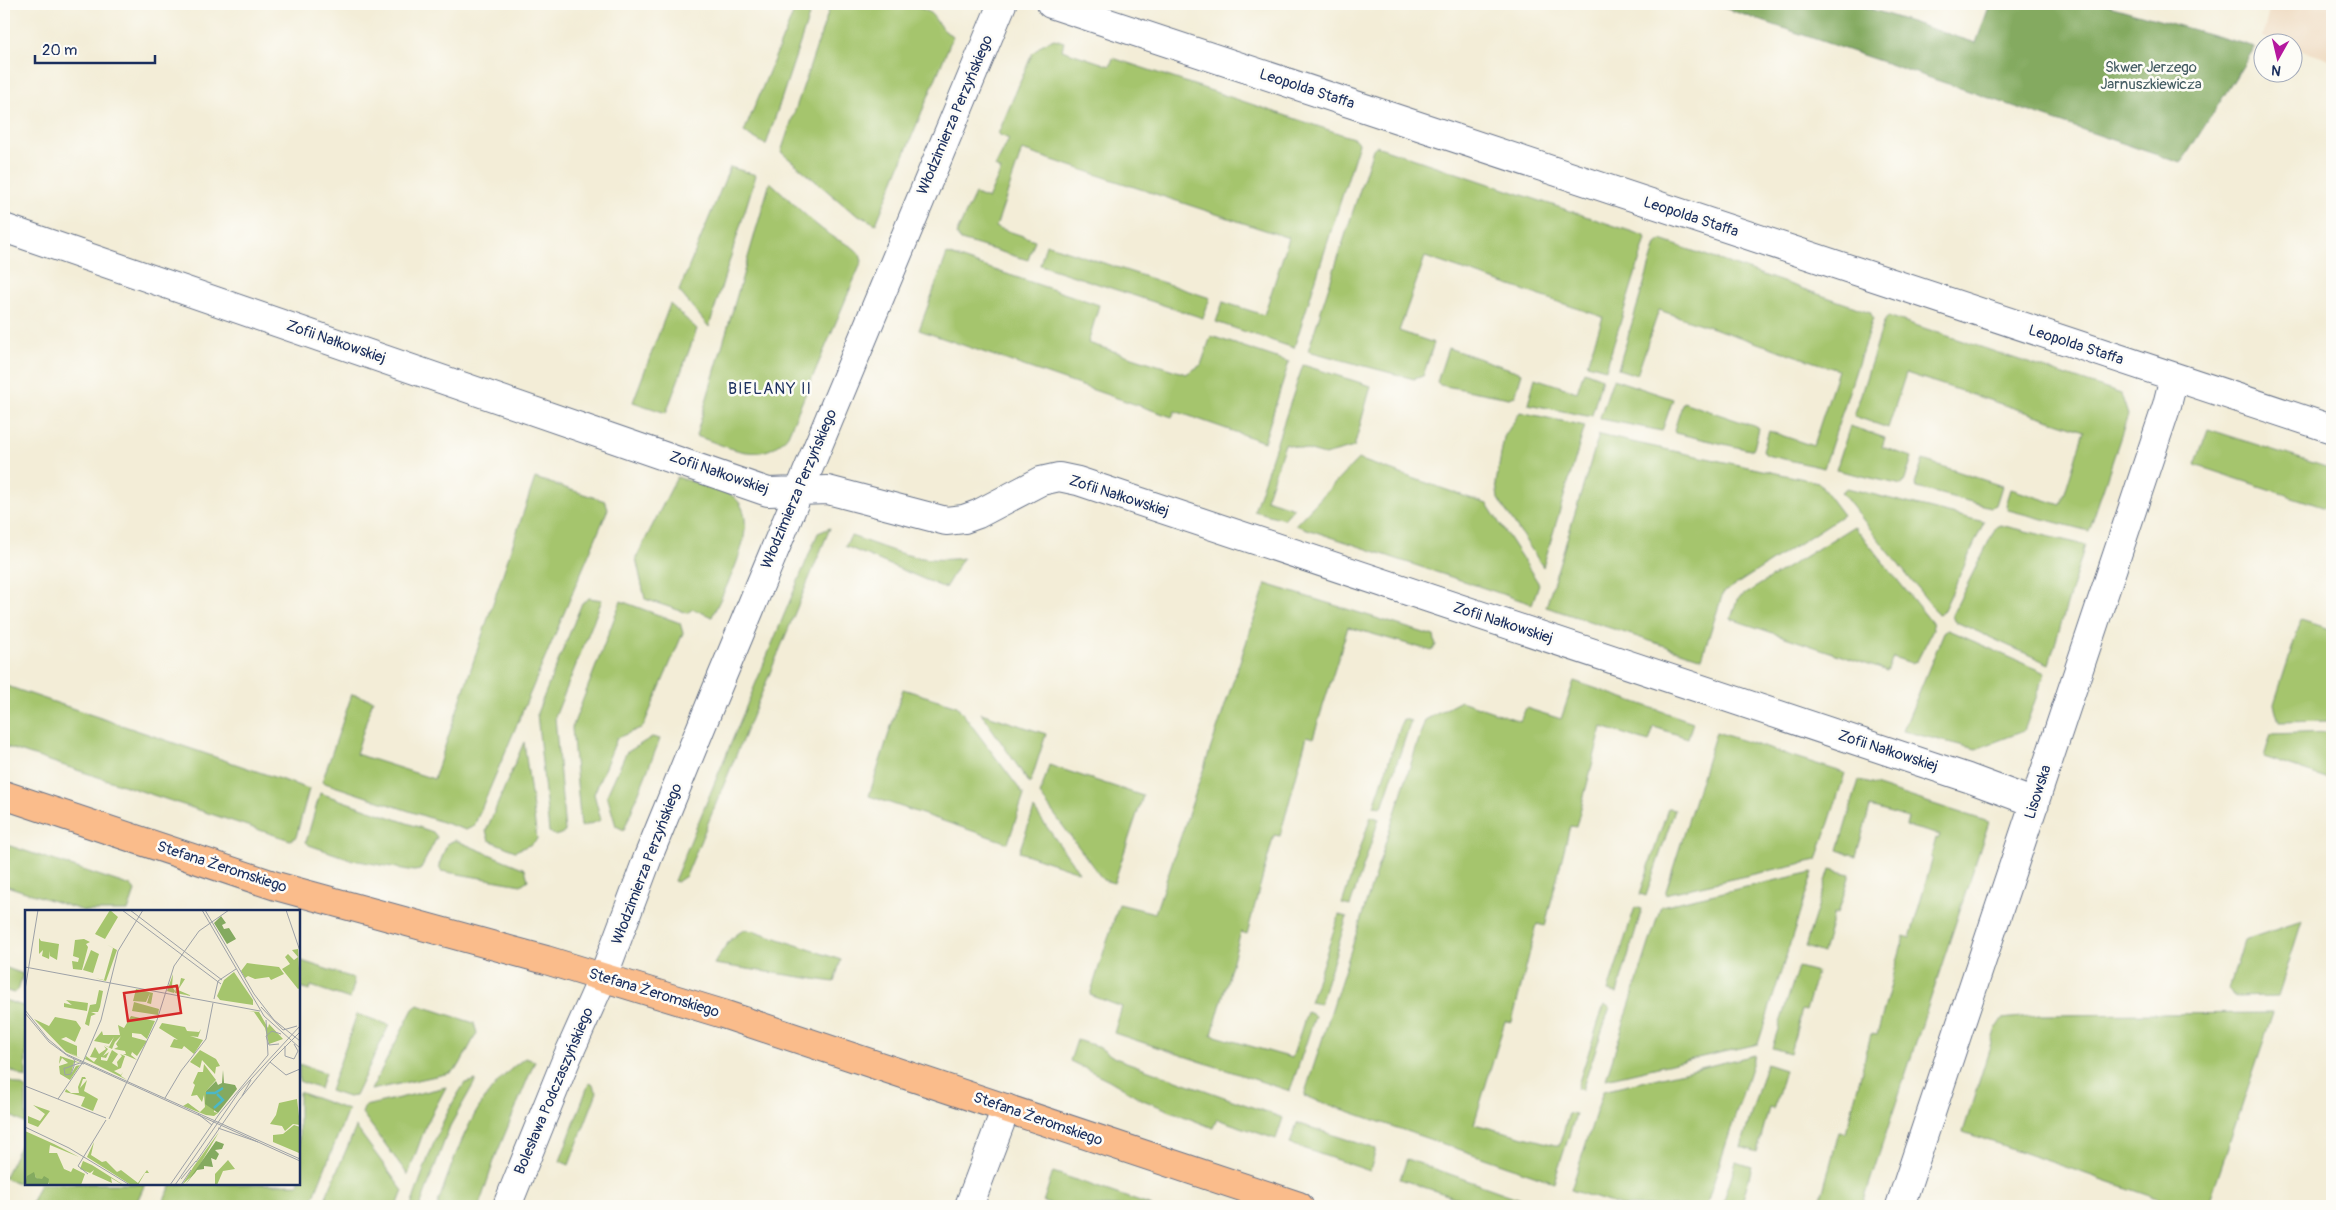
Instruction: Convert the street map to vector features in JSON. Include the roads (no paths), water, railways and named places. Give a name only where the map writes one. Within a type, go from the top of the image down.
[{"type":"main road","name":"Stefana Żeromskiego","points":[[4,795],[276,886],[603,977],[723,1014],[1299,1206]]},
{"type":"street","name":"Włodzimierza Perzyńskiego","points":[[603,977],[655,840],[1002,4]]},
{"type":"street","name":"Leopolda Staffa","points":[[1051,4],[2332,429]]},
{"type":"street","name":"Zofii Nałkowskiej","points":[[4,228],[768,492],[828,490],[946,521],[964,519],[978,514],[1041,481],[1059,477],[1078,481],[1949,772],[2035,803]]},
{"type":"street","name":"Lisowska","points":[[1900,1206],[2035,803],[2174,378]]},
{"type":"street","name":"Bolesława Podczaszyńskiego","points":[[506,1206],[566,1060],[603,977]]},
{"type":"street","points":[[969,1206],[1006,1108]]},
{"type":"district","name":"BIELANY II","points":[[770,389]]},
{"type":"park label","name":"Skwer Jerzego Jarnuszkiewicza","points":[[2151,76]]}]
